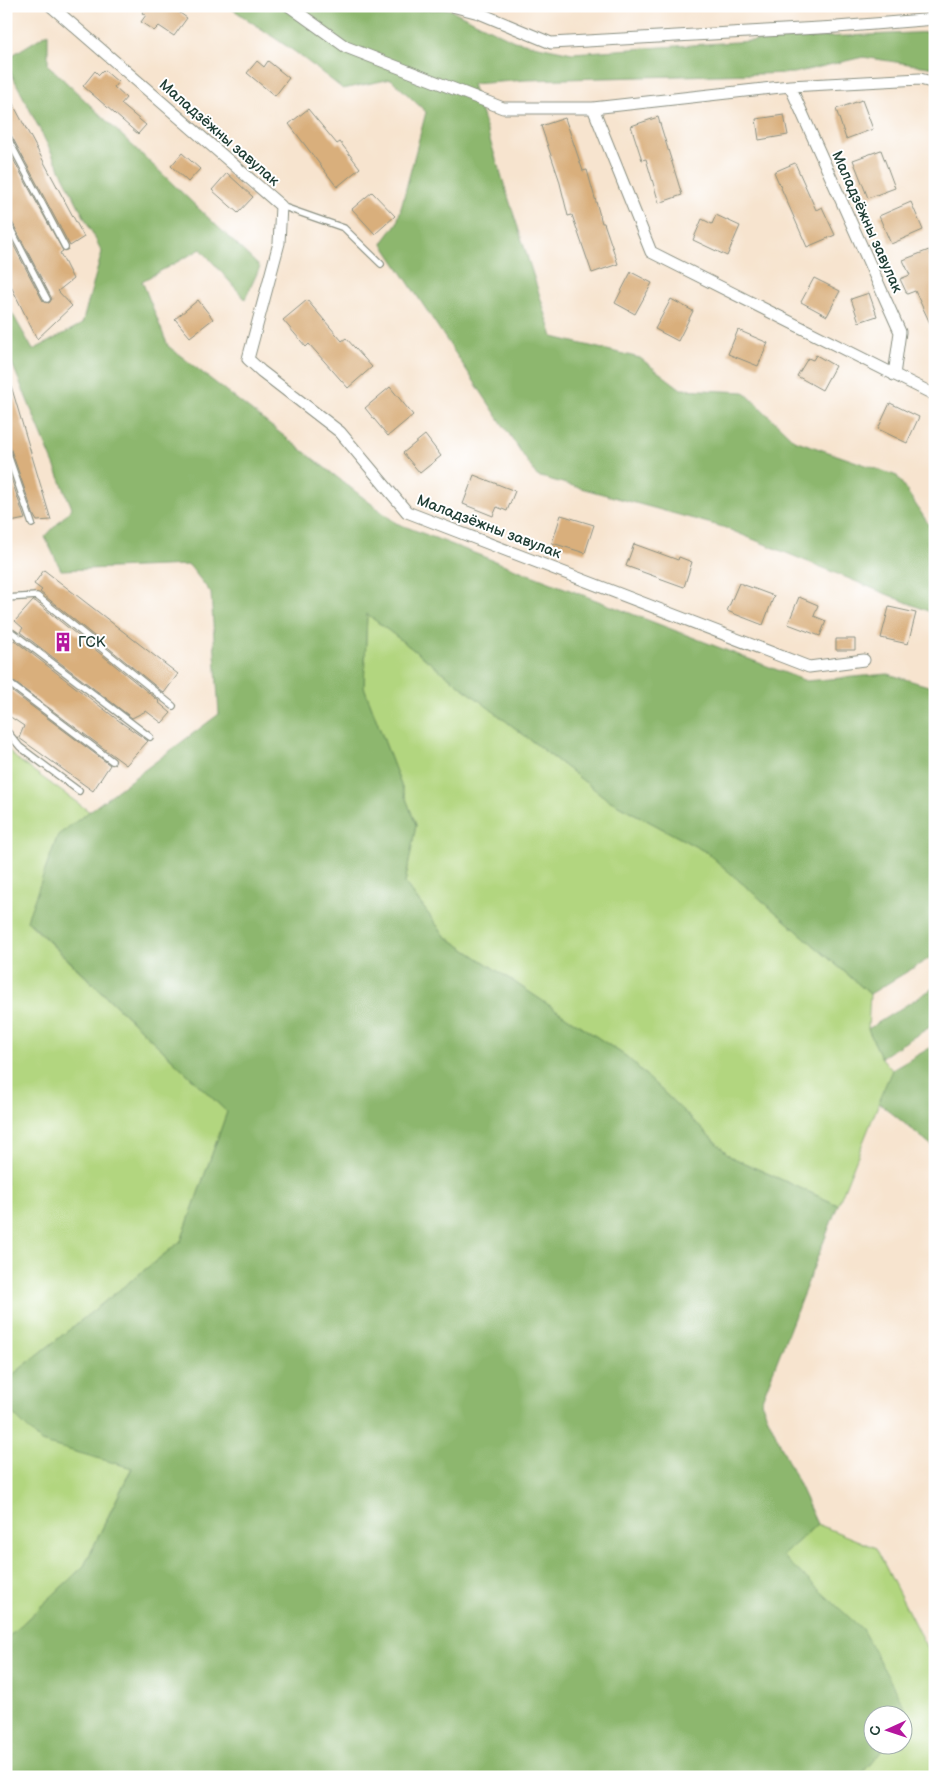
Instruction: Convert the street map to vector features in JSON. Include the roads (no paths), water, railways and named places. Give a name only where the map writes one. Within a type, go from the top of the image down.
[{"type":"street","name":"Маладзёжны завулак","points":[[51,6],[280,206],[279,243],[248,358],[261,371],[340,432],[407,512],[810,667],[864,660]]},
{"type":"street","points":[[289,6],[346,47],[502,108],[593,108],[790,86],[920,79],[935,83]]},
{"type":"street","points":[[452,6],[479,13],[551,43],[837,27],[935,19]]},
{"type":"street","name":"Маладзёжны завулак","points":[[790,86],[900,332],[894,375]]},
{"type":"street","points":[[593,108],[651,252],[935,395]]},
{"type":"lane","points":[[6,134],[65,247]]},
{"type":"lane","points":[[280,206],[344,228],[381,264]]},
{"type":"lane","points":[[6,220],[47,299]]},
{"type":"lane","points":[[6,451],[32,524]]},
{"type":"lane","points":[[6,598],[37,596],[173,706]]},
{"type":"lane","points":[[6,630],[13,633],[150,737]]},
{"type":"lane","points":[[6,681],[112,761]]},
{"type":"lane","points":[[6,730],[20,747],[78,791]]},
{"type":"place","name":"ГСК","points":[[63,642]]}]
